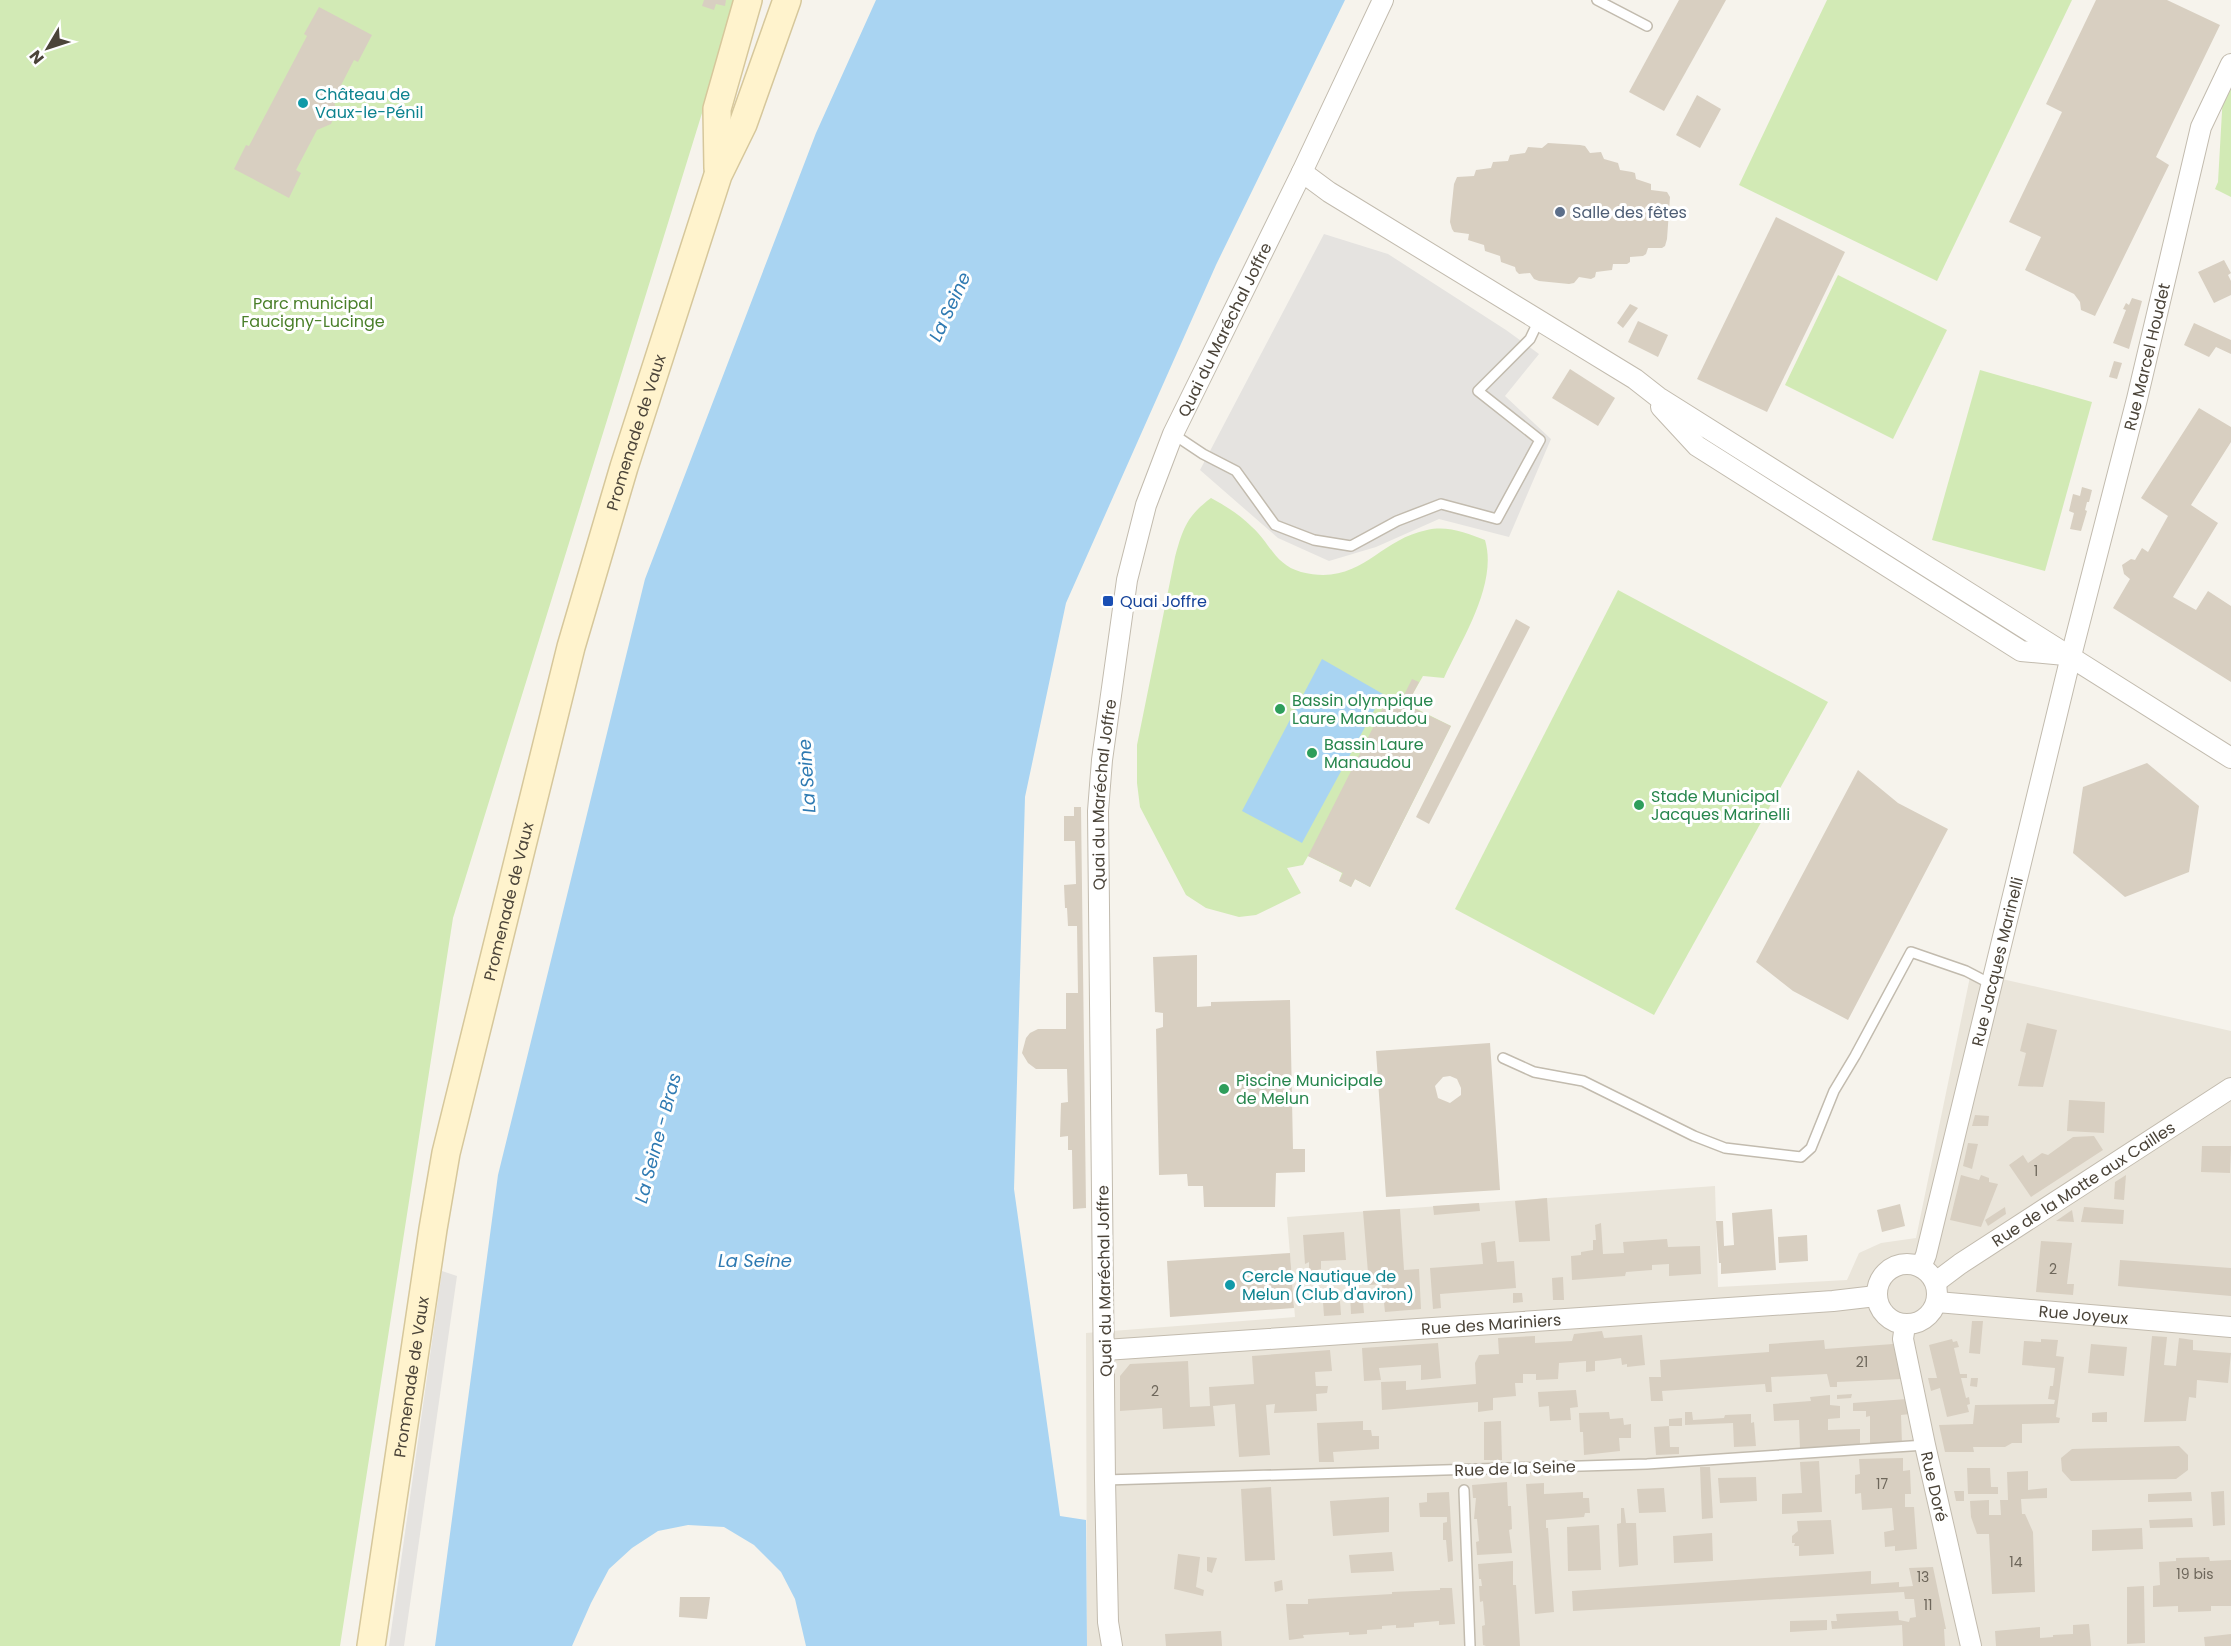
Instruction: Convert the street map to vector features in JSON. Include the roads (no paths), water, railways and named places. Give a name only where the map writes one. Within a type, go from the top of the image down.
[{"type":"main road","points":[[718,176],[717,109],[748,0]]},
{"type":"main road","points":[[718,176],[743,124],[787,0]]},
{"type":"main road","name":"Promenade de Vaux","points":[[371,1646],[446,1153],[571,647],[652,376],[718,176]]},
{"type":"street","name":"Quai du Maréchal Joffre","points":[[1112,1646],[1108,1622],[1105,1480],[1099,801],[1102,760],[1127,580],[1146,505],[1173,434],[1302,172],[1383,0]]},
{"type":"street","name":"Rue Marcel Houdet","points":[[2071,656],[2137,399],[2201,127],[2231,64]]},
{"type":"street","points":[[1302,172],[1329,192],[1635,379],[1698,446],[2021,651],[2071,656],[2231,758]]},
{"type":"street","name":"Rue Jacques Marinelli","points":[[1921,1267],[1926,1255],[2071,656]]},
{"type":"street","name":"Rue de la Motte aux Cailles","points":[[1936,1282],[1960,1264],[2231,1088]]},
{"type":"street","points":[[1901,1264],[1921,1267],[1936,1282],[1938,1293],[1933,1311],[1925,1319],[1915,1324],[1905,1325],[1892,1321],[1884,1314],[1876,1296],[1881,1277],[1891,1268],[1901,1264]]},
{"type":"street","name":"Rue des Mariniers","points":[[1105,1350],[1833,1301],[1876,1296]]},
{"type":"street","name":"Rue Joyeux","points":[[1937,1302],[2231,1327]]},
{"type":"street","name":"Rue Doré","points":[[1905,1325],[1903,1339],[1971,1646]]},
{"type":"lane","points":[[1597,0],[1647,26]]},
{"type":"lane","points":[[1173,434],[1203,454],[1236,471],[1275,525],[1314,540],[1351,546],[1397,521],[1440,504],[1497,519],[1540,440],[1478,391],[1530,339],[1540,319]]},
{"type":"lane","points":[[1503,1058],[1534,1072],[1583,1081],[1694,1136],[1725,1148],[1801,1157],[1811,1148],[1834,1091],[1911,952],[1966,971],[1991,984]]},
{"type":"lane","name":"Rue de la Seine","points":[[1105,1480],[1647,1464],[1925,1445]]},
{"type":"lane","points":[[1464,1490],[1470,1646]]},
{"type":"water","name":"La Seine","points":[[876,0],[1345,0],[1216,265],[1066,603],[1025,797],[1014,1189],[1060,1516],[1086,1520],[1087,1646],[806,1646],[795,1599],[781,1572],[754,1545],[724,1527],[688,1525],[658,1531],[632,1548],[609,1569],[572,1646],[435,1646],[498,1175],[645,579],[816,133]]},
{"type":"water","name":"Bassin Laure Manaudou","points":[[1322,659],[1383,694],[1302,843],[1242,811]]},
{"type":"place","name":"Château de Vaux-le-Pénil","points":[[303,103]]},
{"type":"place","name":"Salle des fêtes","points":[[1560,212]]},
{"type":"place","name":"Quai Joffre","points":[[1108,601]]},
{"type":"place","name":"Bassin olympique Laure Manaudou","points":[[1280,709]]},
{"type":"place","name":"Bassin Laure Manaudou","points":[[1312,753]]},
{"type":"place","name":"Stade Municipal Jacques Marinelli","points":[[1639,805]]},
{"type":"place","name":"Piscine Municipale de Melun","points":[[1224,1089]]},
{"type":"place","name":"Cercle Nautique de Melun (Club d'aviron)","points":[[1230,1285]]},
{"type":"park label","name":"Parc municipal Faucigny-Lucinge","points":[[313,312]]},
{"type":"water label","name":"La Seine - Bras","points":[[658,1138]]}]
